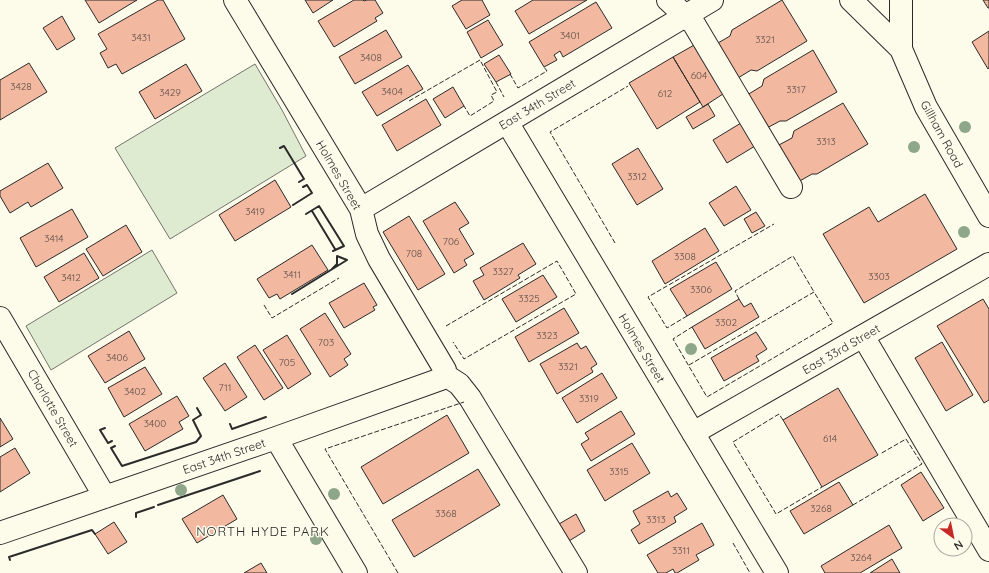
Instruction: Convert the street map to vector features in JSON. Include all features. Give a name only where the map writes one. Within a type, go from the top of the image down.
[{"type":"street","name":"Holmes Street","points":[[235,0],[361,208],[367,234],[379,259],[445,370],[445,375]]},
{"type":"street","points":[[668,0],[694,24],[791,187]]},
{"type":"street","name":"East 34th Street","points":[[361,208],[712,0]]},
{"type":"street","name":"Gillham Road","points":[[851,0],[901,49],[926,107],[989,216]]},
{"type":"street","name":"Gillham Road","points":[[901,0],[901,49]]},
{"type":"street","name":"Holmes Street","points":[[507,122],[777,573]]},
{"type":"street","name":"East 33rd Street","points":[[693,433],[989,264]]},
{"type":"street","name":"Charlotte Street","points":[[0,318],[105,497]]},
{"type":"street","points":[[862,336],[989,550]]},
{"type":"street","name":"East 34th Street","points":[[0,533],[276,438],[441,379],[445,375]]},
{"type":"street","points":[[445,375],[459,384],[470,398],[576,573]]},
{"type":"street","points":[[276,438],[356,573]]},
{"type":"green space","points":[[255,64],[282,110],[306,156],[170,239],[115,148]]},
{"type":"green space","points":[[152,250],[177,293],[51,370],[26,326]]},
{"type":"building","points":[[85,0],[137,0],[99,23]]},
{"type":"building","points":[[158,0],[163,0],[185,39],[122,74],[116,64],[108,68],[100,53],[107,49],[98,34]]},
{"type":"building","points":[[305,0],[333,0],[313,13]]},
{"type":"building","points":[[354,0],[375,0],[383,13],[375,18],[377,21],[334,47],[318,21]]},
{"type":"building","points":[[462,0],[482,0],[490,15],[466,29],[452,6]]},
{"type":"building","points":[[533,0],[587,0],[529,34],[515,11]]},
{"type":"building","points":[[782,0],[807,41],[757,71],[751,70],[738,78],[718,43],[730,36],[732,30]]},
{"type":"building","points":[[983,0],[989,0],[989,8],[988,8]]},
{"type":"building","points":[[596,2],[612,28],[563,57],[560,51],[554,55],[557,60],[544,67],[529,42]]},
{"type":"building","points":[[62,16],[75,39],[57,50],[43,28]]},
{"type":"building","points":[[488,20],[503,45],[481,58],[467,32]]},
{"type":"building","points":[[386,30],[402,57],[355,84],[339,57]]},
{"type":"building","points":[[989,31],[989,68],[988,69],[972,42]]},
{"type":"building","points":[[696,44],[726,92],[703,107],[673,57]]},
{"type":"building","points":[[813,50],[837,92],[786,121],[780,121],[767,128],[747,95],[762,86],[764,79]]},
{"type":"building","points":[[499,55],[511,74],[496,82],[484,64]]},
{"type":"building","points":[[673,57],[700,102],[657,129],[629,83]]},
{"type":"building","points":[[29,63],[47,92],[0,120],[0,80]]},
{"type":"building","points":[[186,64],[202,91],[155,119],[139,92]]},
{"type":"building","points":[[408,65],[423,89],[377,116],[362,92]]},
{"type":"building","points":[[453,87],[464,106],[445,118],[433,99]]},
{"type":"building","points":[[426,99],[441,125],[397,151],[382,125]]},
{"type":"building","points":[[843,103],[868,144],[817,174],[812,174],[798,182],[777,146],[792,138],[794,131]]},
{"type":"building","points":[[708,104],[715,116],[693,129],[686,117]]},
{"type":"building","points":[[741,123],[755,146],[727,163],[713,140]]},
{"type":"building","points":[[638,148],[663,189],[637,205],[612,164]]},
{"type":"building","points":[[48,163],[63,188],[31,207],[28,202],[10,213],[0,196],[0,191]]},
{"type":"building","points":[[275,180],[291,207],[235,241],[219,215]]},
{"type":"building","points":[[736,186],[751,210],[724,226],[709,203]]},
{"type":"building","points":[[925,194],[957,249],[864,303],[823,234],[869,207],[878,222]]},
{"type":"building","points":[[455,202],[469,223],[459,229],[474,254],[464,260],[467,265],[454,273],[423,221]]},
{"type":"building","points":[[72,209],[88,237],[36,267],[20,238]]},
{"type":"building","points":[[756,212],[765,226],[752,233],[744,219]]},
{"type":"building","points":[[409,216],[445,274],[418,290],[383,232]]},
{"type":"building","points":[[126,225],[142,252],[103,276],[86,249]]},
{"type":"building","points":[[705,228],[719,251],[665,284],[652,261]]},
{"type":"building","points":[[523,243],[536,264],[518,275],[520,278],[484,300],[473,281],[484,275],[480,268]]},
{"type":"building","points":[[312,245],[328,270],[280,299],[277,294],[269,298],[257,279]]},
{"type":"building","points":[[84,253],[99,278],[59,302],[44,277]]},
{"type":"building","points":[[716,262],[732,289],[687,316],[670,289]]},
{"type":"building","points":[[543,275],[557,297],[516,322],[502,299]]},
{"type":"building","points":[[364,283],[377,305],[373,307],[375,310],[344,328],[329,303]]},
{"type":"building","points":[[739,299],[744,307],[751,303],[759,317],[705,349],[692,327]]},
{"type":"building","points":[[983,299],[989,309],[989,400],[984,403],[937,326]]},
{"type":"building","points":[[564,308],[579,333],[529,362],[515,337]]},
{"type":"building","points":[[325,313],[351,354],[344,359],[348,365],[330,377],[300,329]]},
{"type":"building","points":[[129,331],[145,359],[105,383],[88,356]]},
{"type":"building","points":[[756,332],[767,349],[756,356],[759,361],[724,381],[711,358]]},
{"type":"building","points":[[287,335],[311,374],[288,389],[263,350]]},
{"type":"building","points":[[942,342],[973,395],[946,411],[915,358]]},
{"type":"building","points":[[577,343],[581,349],[586,346],[597,364],[591,368],[593,372],[557,394],[540,364]]},
{"type":"building","points":[[255,345],[283,388],[264,400],[237,357]]},
{"type":"building","points":[[225,363],[247,397],[225,411],[203,378]]},
{"type":"building","points":[[145,367],[162,394],[124,417],[108,388]]},
{"type":"building","points":[[602,373],[617,398],[577,423],[562,398]]},
{"type":"building","points":[[838,388],[878,455],[822,487],[783,420]]},
{"type":"building","points":[[177,396],[189,416],[179,422],[183,429],[145,451],[129,424]]},
{"type":"building","points":[[621,411],[635,434],[591,461],[581,444],[589,439],[585,433]]},
{"type":"building","points":[[447,415],[469,453],[383,504],[361,467]]},
{"type":"building","points":[[0,418],[13,439],[0,447]]},
{"type":"building","points":[[632,443],[650,473],[605,501],[587,470]]},
{"type":"building","points":[[15,448],[30,473],[0,492],[0,457]]},
{"type":"building","points":[[478,469],[500,505],[414,557],[392,520]]},
{"type":"building","points":[[921,472],[944,508],[923,521],[901,485]]},
{"type":"building","points":[[839,482],[853,505],[804,534],[790,511]]},
{"type":"building","points":[[668,491],[671,497],[677,493],[687,509],[674,517],[676,522],[639,544],[631,530],[640,524],[633,511]]},
{"type":"building","points":[[223,495],[237,519],[197,543],[182,519]]},
{"type":"building","points":[[576,514],[585,531],[569,541],[559,524]]},
{"type":"building","points":[[114,522],[127,542],[108,554],[95,534]]},
{"type":"building","points":[[702,523],[714,545],[696,555],[699,560],[677,573],[675,573],[673,569],[666,573],[658,573],[647,555]]},
{"type":"building","points":[[889,525],[902,548],[860,573],[825,573],[821,566]]},
{"type":"building","points":[[892,559],[900,573],[870,573]]},
{"type":"building","points":[[261,563],[267,573],[244,573]]},
{"type":"fence","points":[[409,101],[480,60],[497,92],[491,95],[494,101],[470,116],[464,106]]},
{"type":"fence","points":[[510,74],[518,88],[547,71],[544,67]]},
{"type":"fence","points":[[496,82],[504,97]]},
{"type":"fence","points":[[615,243],[550,132],[628,86]]},
{"type":"fence","points":[[687,316],[667,328],[648,297],[774,224]]},
{"type":"fence","points":[[739,299],[735,291],[793,256],[814,292]]},
{"type":"fence","points":[[446,326],[557,261],[576,294],[464,359],[453,342]]},
{"type":"fence","points":[[264,305],[272,318],[339,278]]},
{"type":"fence","points":[[689,365],[814,292],[833,323],[707,397],[673,339],[692,327]]},
{"type":"fence","points":[[398,573],[325,449],[464,402]]},
{"type":"fence","points":[[783,420],[779,414],[733,442],[776,514],[822,487]]},
{"type":"fence","points":[[853,505],[922,464],[906,439],[880,454]]},
{"type":"fence","points":[[733,543],[750,573]]},
{"type":"wall","points":[[280,148],[284,146],[304,179],[299,182]]},
{"type":"wall","points":[[293,205],[312,193],[307,185],[303,187]]},
{"type":"wall","points":[[306,214],[319,206],[344,246],[333,251]]},
{"type":"wall","points":[[312,211],[335,249]]},
{"type":"wall","points":[[292,294],[347,260],[337,256],[337,264],[332,269]]},
{"type":"wall","points":[[115,446],[111,448],[122,466],[196,442],[201,436],[193,420],[201,415],[197,408]]},
{"type":"wall","points":[[230,424],[232,429],[266,417]]},
{"type":"wall","points":[[105,428],[100,430],[108,443],[112,441]]},
{"type":"wall","points":[[158,505],[260,471]]},
{"type":"wall","points":[[136,517],[136,513],[154,507]]},
{"type":"wall","points":[[10,560],[9,557],[92,530],[95,534]]},
{"type":"district","name":"NORTH HYDE PARK","points":[[263,531]]}]
